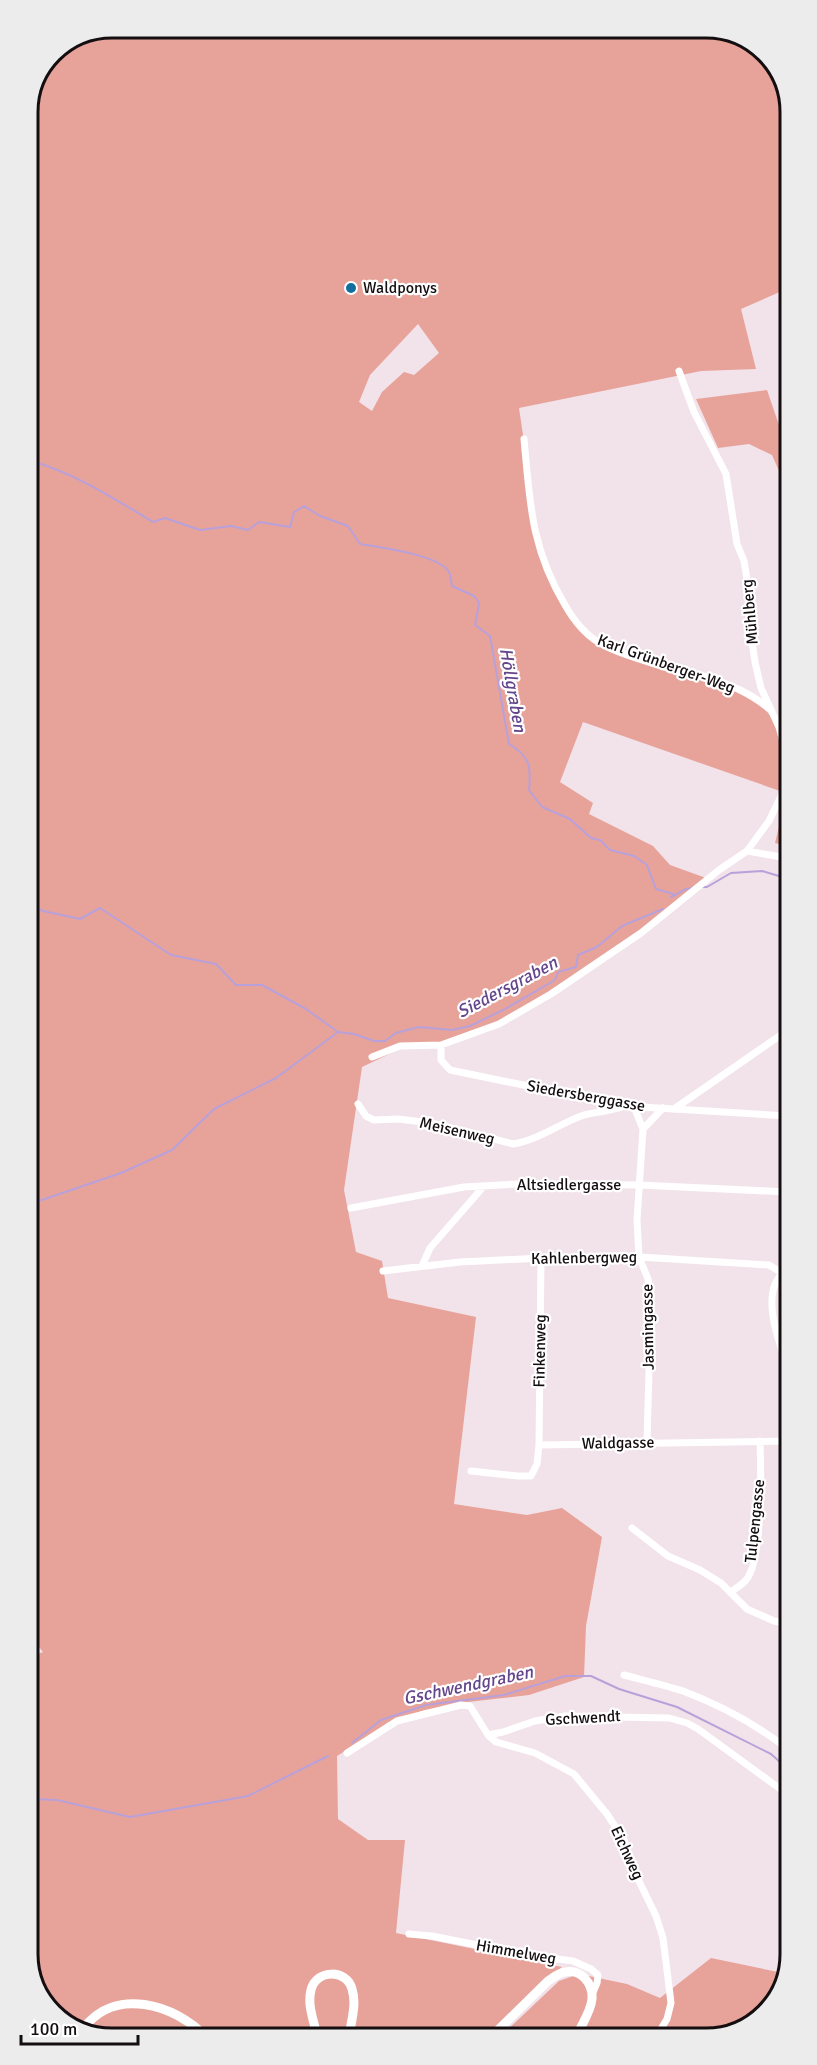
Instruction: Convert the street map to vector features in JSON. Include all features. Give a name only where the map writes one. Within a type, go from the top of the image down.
[{"type":"street","name":"Mühlberg","points":[[679,371],[694,412],[726,474],[737,544],[744,561],[752,610],[751,635],[755,662],[761,688],[780,731]]},
{"type":"street","name":"Karl Grünberger-Weg","points":[[524,439],[530,508],[537,544],[552,583],[568,610],[588,634],[599,643],[620,651],[674,670],[709,678],[757,699],[770,710]]},
{"type":"street","name":"Mühlberg","points":[[747,851],[769,820],[780,798]]},
{"type":"street","points":[[372,1057],[400,1046],[441,1045],[499,1024],[551,994],[641,933],[702,883],[747,851],[780,857]]},
{"type":"street","points":[[674,1109],[780,1036]]},
{"type":"street","name":"Siedersberggasse","points":[[441,1045],[441,1060],[450,1070],[624,1106],[780,1116]]},
{"type":"street","name":"Meisenweg","points":[[358,1104],[366,1116],[374,1120],[398,1119],[431,1122],[513,1144],[527,1142],[557,1126],[585,1115],[624,1106]]},
{"type":"street","name":"Jasmingasse","points":[[634,1107],[643,1129],[637,1220],[639,1257],[648,1279],[651,1298],[647,1442]]},
{"type":"street","points":[[643,1129],[663,1108]]},
{"type":"street","name":"Altsiedlergasse","points":[[351,1208],[464,1187],[518,1184],[639,1185],[780,1192]]},
{"type":"street","points":[[422,1266],[430,1248],[484,1186]]},
{"type":"street","name":"Kahlenbergweg","points":[[383,1271],[460,1262],[639,1257],[769,1265],[780,1270]]},
{"type":"street","name":"Finkenweg","points":[[539,1445],[541,1258]]},
{"type":"street","points":[[780,1278],[771,1296],[780,1338]]},
{"type":"street","name":"Tulpengasse","points":[[731,1592],[747,1580],[755,1557],[761,1492],[760,1441]]},
{"type":"street","name":"Waldgasse","points":[[539,1445],[780,1441]]},
{"type":"street","points":[[471,1472],[531,1476],[537,1464],[539,1445]]},
{"type":"street","points":[[632,1528],[668,1556],[700,1570],[721,1583],[747,1609],[780,1622]]},
{"type":"street","points":[[624,1675],[683,1692],[720,1708],[780,1743]]},
{"type":"street","points":[[347,1753],[397,1721],[460,1705],[470,1706],[488,1735]]},
{"type":"street","name":"Gschwendt","points":[[488,1735],[535,1721],[564,1716],[669,1718],[698,1729],[780,1789]]},
{"type":"street","name":"Eichweg","points":[[488,1735],[496,1742],[535,1753],[574,1774],[607,1814],[624,1840],[663,1938],[671,2003],[667,2019],[662,2028]]},
{"type":"street","name":"Himmelweg","points":[[409,1934],[432,1936],[542,1958],[573,1961],[591,1969],[597,1975],[597,1983],[592,1995]]},
{"type":"street","points":[[500,2028],[548,1981],[561,1973],[572,1972],[583,1976],[590,1986],[592,1995],[580,2028]]},
{"type":"street","points":[[314,2027],[310,2003],[311,1988],[317,1979],[330,1974],[345,1978],[352,1988],[354,2002],[350,2027]]},
{"type":"street","points":[[88,2024],[104,2010],[133,2003],[153,2006],[171,2013],[195,2027]]},
{"type":"shaded area","points":[[102,38],[710,38],[734,43],[750,53],[767,70],[776,88],[780,112],[780,292],[741,309],[756,369],[701,371],[519,408],[541,556],[568,610],[588,635],[620,651],[709,678],[757,699],[780,731],[780,791],[583,722],[560,782],[593,803],[589,814],[653,846],[670,865],[706,878],[618,948],[500,1022],[442,1042],[402,1048],[362,1067],[344,1190],[356,1252],[382,1261],[388,1298],[476,1317],[454,1504],[527,1515],[562,1508],[602,1537],[586,1626],[584,1677],[529,1695],[425,1710],[387,1723],[337,1756],[338,1819],[368,1840],[405,1840],[396,1933],[562,1967],[496,2028],[107,2027],[88,2024],[75,2018],[59,2006],[47,1990],[39,1968],[38,1654],[43,1652],[38,1646],[38,107],[45,79],[63,56],[75,47]],"holes":[[[418,324],[439,353],[414,375],[404,372],[382,392],[372,411],[359,402],[370,375]]]},
{"type":"shaded area","points":[[767,390],[780,425],[780,473],[772,455],[749,444],[718,448],[696,399]]},
{"type":"shaded area","points":[[780,822],[780,844],[775,843]]},
{"type":"shaded area","points":[[711,1958],[777,1972],[770,1990],[754,2009],[738,2020],[720,2026],[705,2028],[510,2028],[559,1981],[579,1974],[627,1984],[660,1998]]},
{"type":"waterway","name":"Höllgraben","points":[[38,463],[77,479],[153,522],[165,518],[200,530],[231,526],[248,530],[259,522],[290,527],[294,512],[304,506],[320,516],[348,526],[360,544],[422,556],[443,566],[450,573],[452,586],[474,596],[479,603],[475,625],[490,636],[509,744],[526,758],[530,775],[529,790],[542,807],[570,819],[591,838],[600,840],[610,850],[634,856],[647,865],[656,889],[673,894]]},
{"type":"waterway","name":"Siedersgraben","points":[[702,887],[707,887],[731,873],[762,871],[780,876]]},
{"type":"waterway","name":"Siedersgraben","points":[[671,897],[693,888]]},
{"type":"waterway","name":"Siedersgraben","points":[[38,908],[80,919],[100,908],[171,955],[216,964],[236,985],[262,985],[306,1009],[338,1032],[354,1034],[374,1041],[385,1041],[396,1033],[419,1027],[452,1030],[470,1026],[555,980],[558,972],[576,967],[578,955],[597,947],[622,926],[663,909]]},
{"type":"waterway","points":[[38,1201],[121,1173],[172,1150],[214,1109],[276,1078],[338,1032]]},
{"type":"waterway","name":"Gschwendgraben","points":[[352,1743],[381,1720],[426,1705],[504,1695],[565,1676],[591,1676],[619,1689],[677,1707],[771,1754],[780,1762]]},
{"type":"waterway","name":"Gschwendgraben","points":[[38,1799],[57,1800],[130,1817],[248,1796],[328,1756]]},
{"type":"place","name":"Waldponys","points":[[351,288]]}]
